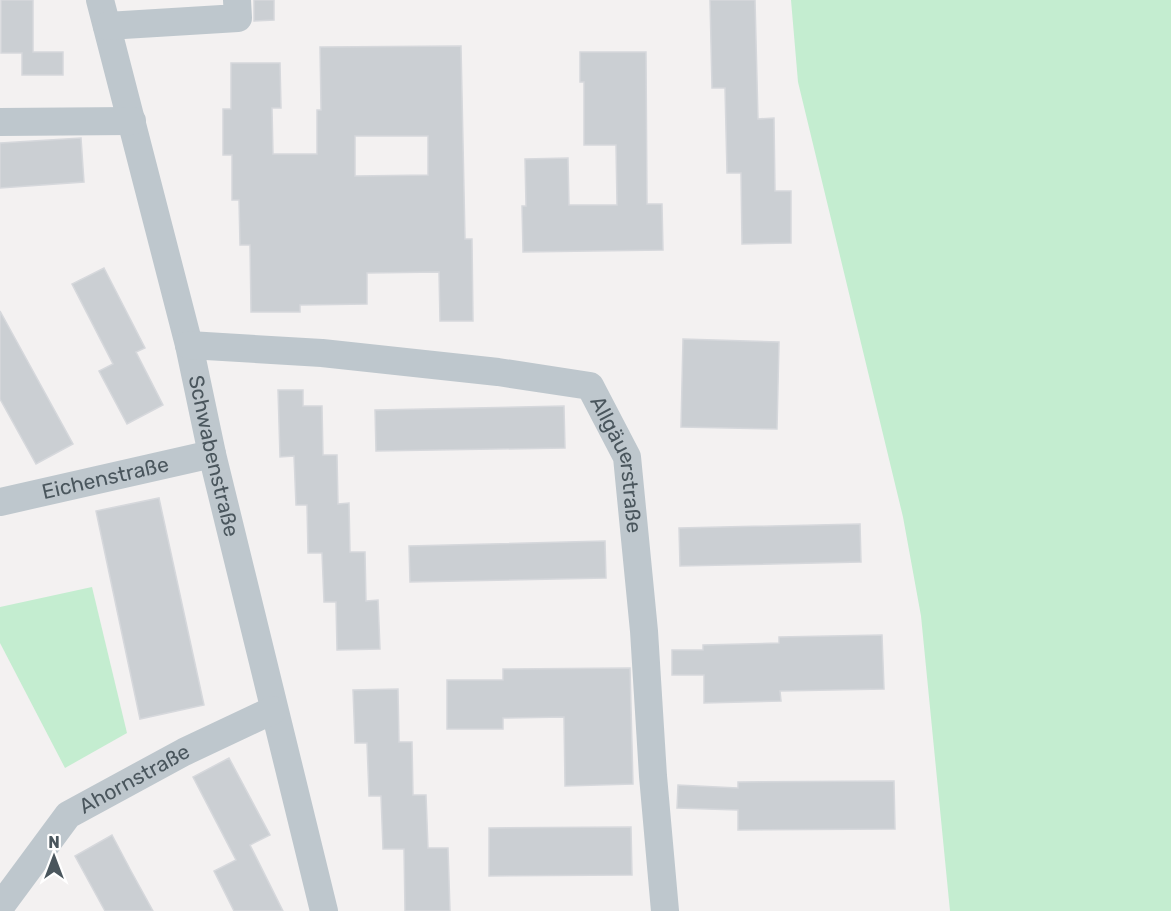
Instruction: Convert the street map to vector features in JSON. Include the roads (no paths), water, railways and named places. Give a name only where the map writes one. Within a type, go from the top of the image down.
[{"type":"street","points":[[104,13],[162,11],[238,18],[237,0]]},
{"type":"street","name":"Schwabenstraße","points":[[104,13],[189,345],[212,453],[273,710],[324,911]]},
{"type":"street","points":[[0,122],[132,121]]},
{"type":"street","name":"Allgäuerstraße","points":[[189,345],[322,353],[498,372],[590,386],[627,457],[644,631],[653,776],[665,911]]},
{"type":"street","name":"Eichenstraße","points":[[0,502],[212,453]]},
{"type":"street","name":"Ahornstraße","points":[[0,907],[69,815],[184,752],[273,710]]}]
